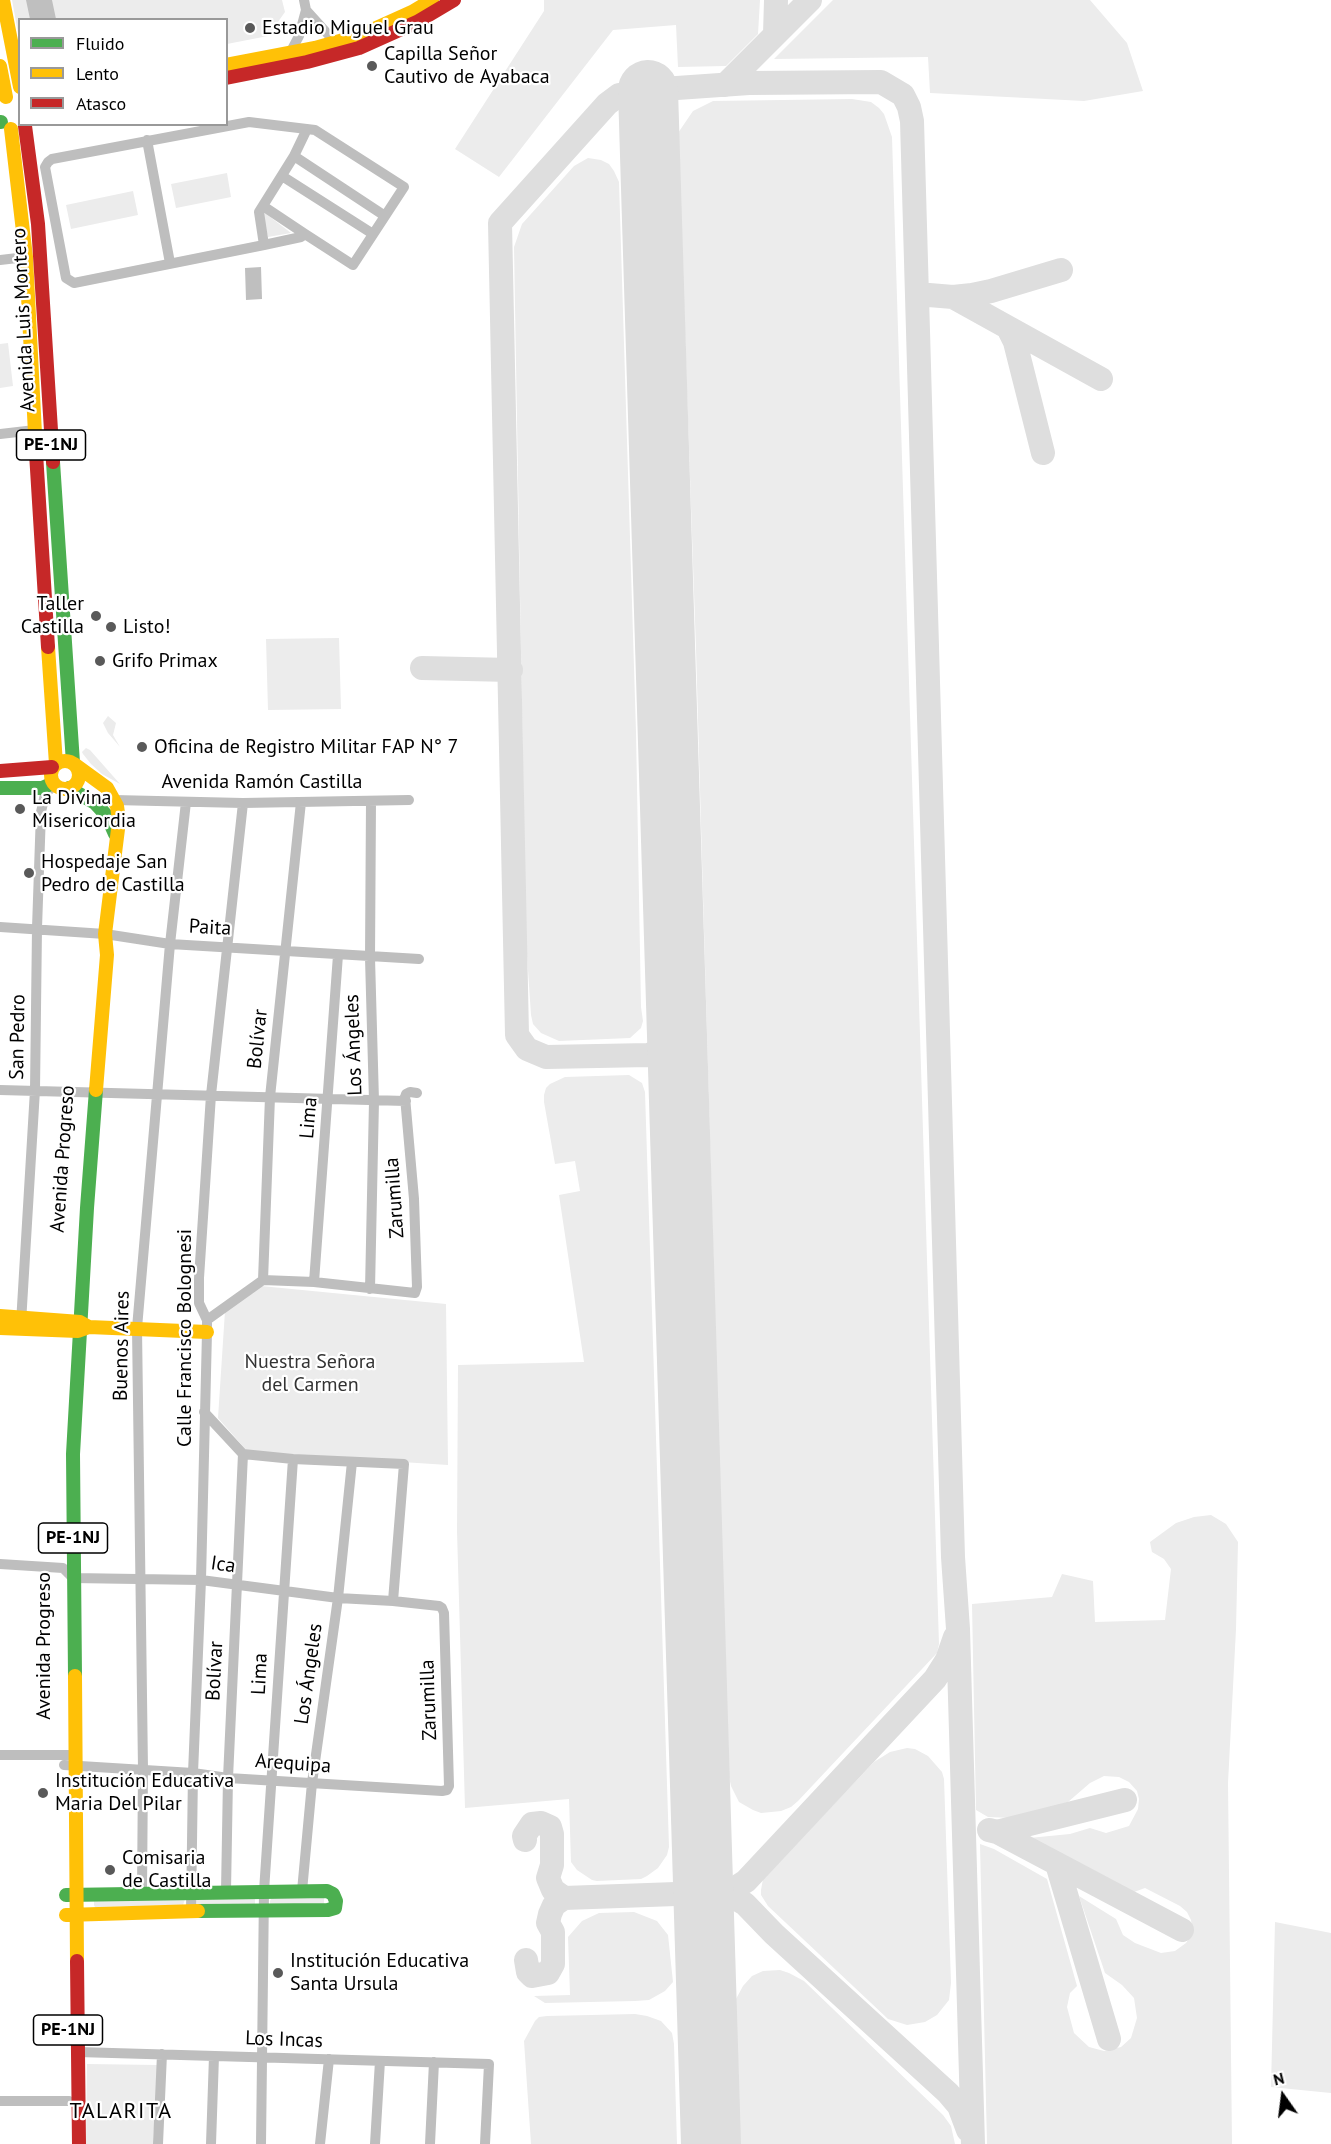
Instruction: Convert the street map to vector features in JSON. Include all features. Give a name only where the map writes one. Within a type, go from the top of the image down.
[{"type":"main road","points":[[3,0],[18,77]]},
{"type":"main road","points":[[228,78],[307,62],[412,12],[432,0]]},
{"type":"main road","points":[[228,65],[290,53],[359,48],[417,22],[454,0]]},
{"type":"main road","points":[[0,66],[8,98]]},
{"type":"main road","name":"PE-1NJ","points":[[3,123],[18,124]]},
{"type":"main road","name":"Avenida Luis Montero","points":[[3,123],[23,226],[26,257],[54,766]]},
{"type":"main road","name":"Avenida Luis Montero","points":[[26,126],[38,224],[74,764]]},
{"type":"main road","points":[[49,651],[65,650]]},
{"type":"main road","points":[[52,712],[69,712]]},
{"type":"main road","points":[[0,771],[54,766],[66,761],[74,764],[107,788],[114,800]]},
{"type":"main road","name":"PE-1NJ","points":[[69,788],[76,784],[79,776],[74,764]]},
{"type":"main road","name":"PE-1NJ","points":[[54,766],[50,776],[54,784]]},
{"type":"main road","points":[[0,788],[42,788],[54,784],[61,789],[69,788],[95,803],[107,816],[118,840]]},
{"type":"main road","name":"Avenida Progreso","points":[[69,2144],[70,1760],[68,1573],[63,1446],[77,1327],[92,1093],[97,950],[105,934],[118,840],[118,810],[114,800]]},
{"type":"main road","points":[[0,1316],[21,1323],[77,1327],[207,1326]]},
{"type":"main road","points":[[0,1328],[21,1323]]},
{"type":"main road","points":[[71,1895],[302,1891],[330,1893],[336,1901],[334,1908],[328,1910],[71,1915]]},
{"type":"main road","name":"Avenida Progreso","points":[[71,1915],[78,2052],[79,2144]]},
{"type":"street","points":[[305,5],[337,48]]},
{"type":"street","points":[[290,53],[299,36],[305,5]]},
{"type":"street","points":[[228,126],[249,122],[315,130],[404,187],[353,265],[263,206]]},
{"type":"street","points":[[226,126],[52,159],[48,162],[45,167],[66,278],[74,283],[264,245],[301,237],[305,234]]},
{"type":"street","points":[[264,245],[259,212],[294,156],[307,129]]},
{"type":"street","points":[[147,140],[170,263]]},
{"type":"street","points":[[294,156],[385,216]]},
{"type":"street","points":[[282,176],[373,234]]},
{"type":"street","points":[[23,226],[56,221]]},
{"type":"street","points":[[0,260],[26,257]]},
{"type":"street","points":[[0,434],[35,430]]},
{"type":"street","name":"San Pedro","points":[[21,1323],[35,1090],[37,928],[42,802],[45,794],[54,784]]},
{"type":"street","name":"Avenida Ramón Castilla","points":[[114,800],[243,803],[410,800]]},
{"type":"street","name":"Los Ángeles","points":[[370,1289],[374,1101],[370,958],[371,801]]},
{"type":"street","name":"Buenos Aires","points":[[142,1893],[143,1769],[137,1328],[186,802]]},
{"type":"street","name":"Bolívar","points":[[262,1280],[270,1097],[301,802]]},
{"type":"street","name":"Calle Francisco Bolognesi","points":[[191,1911],[207,1326],[199,1303],[199,1278],[211,1095],[243,803]]},
{"type":"street","name":"Paita","points":[[0,927],[105,934],[171,944],[370,958],[419,959]]},
{"type":"street","name":"Lima","points":[[314,1282],[338,955]]},
{"type":"street","points":[[0,1089],[374,1101],[406,1101],[407,1092],[417,1093]]},
{"type":"street","name":"Zarumilla","points":[[370,1289],[415,1293],[417,1287],[414,1199],[406,1101]]},
{"type":"street","points":[[207,1326],[262,1280],[314,1282],[370,1289]]},
{"type":"street","points":[[204,1412],[243,1454],[405,1466],[393,1601]]},
{"type":"street","name":"Bolívar","points":[[226,1891],[228,1778],[243,1454]]},
{"type":"street","name":"Lima","points":[[261,2144],[264,1891],[282,1591],[293,1459]]},
{"type":"street","name":"Los Ángeles","points":[[302,1891],[312,1783],[338,1598],[352,1462]]},
{"type":"street","name":"Ica","points":[[0,1564],[68,1573],[201,1580],[338,1598],[393,1601],[442,1608]]},
{"type":"street","name":"Zarumilla","points":[[442,1608],[449,1786],[447,1790]]},
{"type":"street","name":"Arequipa","points":[[0,1755],[70,1760],[228,1778],[447,1790]]},
{"type":"street","name":"Los Incas","points":[[78,2052],[489,2064],[485,2144]]},
{"type":"street","points":[[158,2144],[162,2054]]},
{"type":"street","points":[[211,2144],[214,2056]]},
{"type":"street","points":[[320,2144],[329,2059]]},
{"type":"street","points":[[375,2144],[380,2061]]},
{"type":"street","points":[[430,2144],[434,2062]]},
{"type":"street","points":[[0,2101],[69,2101]]},
{"type":"green space","name":"Estadio Miguel Grau","points":[[12,0],[282,0],[285,12],[268,36],[228,44],[228,18],[18,18],[18,33]]},
{"type":"green space","points":[[544,0],[760,0],[758,34],[726,66],[678,67],[676,25],[613,30],[499,177],[455,149],[544,11]]},
{"type":"green space","points":[[833,0],[1090,0],[1127,43],[1143,91],[1084,101],[930,93],[928,57],[774,59]]},
{"type":"green space","points":[[852,99],[871,102],[879,108],[884,114],[892,137],[939,1644],[937,1653],[798,1801],[781,1811],[761,1813],[739,1802],[731,1786],[728,1772],[696,649],[678,133],[693,111],[713,101]]},
{"type":"green space","points":[[588,158],[609,164],[619,182],[643,1021],[641,1028],[630,1038],[559,1041],[541,1033],[533,1024],[526,940],[514,247],[522,224],[574,166]]},
{"type":"green space","points":[[227,173],[231,197],[176,208],[171,184]]},
{"type":"green space","points":[[133,191],[138,215],[71,229],[66,205]]},
{"type":"green space","points":[[265,213],[291,233],[268,237],[262,215]]},
{"type":"green space","points":[[8,343],[13,386],[0,388],[0,344]]},
{"type":"green space","points":[[339,638],[341,709],[268,710],[266,639]]},
{"type":"green space","points":[[108,716],[116,723],[113,735],[120,747],[103,723]]},
{"type":"green space","points":[[86,748],[120,784],[102,774],[91,764],[82,752]]},
{"type":"green space","points":[[629,1075],[642,1083],[645,1092],[669,1847],[667,1855],[658,1868],[641,1879],[597,1881],[577,1870],[571,1862],[569,1799],[465,1808],[457,1531],[458,1365],[584,1362],[559,1195],[580,1191],[575,1161],[555,1164],[544,1095],[550,1084],[565,1077]]},
{"type":"green space","name":"Nuestra Señora del Carmen","points":[[261,1286],[446,1304],[448,1465],[248,1452],[218,1418],[225,1311]]},
{"type":"green space","points":[[1211,1515],[1226,1524],[1238,1542],[1228,1783],[1232,2144],[987,2144],[980,1844],[994,1849],[1047,1879],[1077,1986],[1070,1993],[1067,2007],[1074,2033],[1089,2047],[1104,2051],[1121,2047],[1131,2038],[1137,2018],[1134,1998],[1122,1985],[1105,1973],[1079,1896],[1116,1919],[1123,1935],[1135,1943],[1161,1953],[1175,1951],[1186,1943],[1193,1933],[1191,1920],[1180,1906],[1145,1888],[1134,1892],[1029,1838],[1070,1834],[1090,1828],[1106,1833],[1129,1826],[1138,1809],[1139,1799],[1137,1791],[1129,1782],[1119,1777],[1104,1776],[1090,1783],[1068,1802],[1012,1818],[988,1817],[976,1810],[972,1604],[1052,1597],[1062,1574],[1093,1581],[1095,1622],[1165,1620],[1171,1569],[1164,1559],[1152,1552],[1150,1542],[1176,1523],[1194,1517]]},
{"type":"green space","points":[[907,1748],[915,1749],[928,1756],[942,1772],[944,1779],[951,1983],[949,2000],[937,2015],[925,2022],[907,2025],[888,2019],[768,1906],[761,1895],[761,1890],[763,1879],[874,1762],[890,1752]]},
{"type":"green space","points":[[272,1897],[324,1898],[324,1906],[270,1904]]},
{"type":"green space","points":[[196,1898],[255,1898],[255,1904],[196,1905]]},
{"type":"green space","points":[[185,1899],[183,1905],[95,1907],[94,1905],[94,1900]]},
{"type":"green space","points":[[634,1912],[657,1921],[668,1935],[673,1982],[665,1991],[649,2000],[635,2001],[545,2003],[534,1996],[570,1995],[568,1937],[582,1921],[599,1913]]},
{"type":"green space","points":[[1275,1922],[1331,1933],[1331,2093],[1271,2087]]},
{"type":"green space","points":[[780,1970],[804,1981],[943,2115],[951,2126],[955,2144],[740,2144],[736,1999],[752,1976],[763,1971]]},
{"type":"green space","points":[[635,2014],[661,2021],[672,2033],[677,2144],[531,2144],[524,2041],[535,2021],[539,2017],[547,2016]]},
{"type":"green space","points":[[87,2064],[158,2065],[153,2144],[86,2144]]},
{"type":"shaded area","points":[[26,0],[52,0],[56,18],[30,18]]},
{"type":"shaded area","points":[[261,267],[262,299],[246,300],[245,268]]},
{"type":"taxiway","points":[[775,35],[776,0]]},
{"type":"taxiway","points":[[725,85],[810,0]]},
{"type":"taxiway","points":[[677,1036],[664,1049],[649,1055],[546,1057],[527,1049],[517,1035],[500,223],[607,104],[619,95],[648,90],[749,83],[881,82],[903,95],[912,121],[953,1557],[958,1629],[973,2144]]},
{"type":"taxiway","points":[[917,294],[953,297],[972,295],[1061,270]]},
{"type":"taxiway","points":[[953,297],[1101,379]]},
{"type":"taxiway","points":[[1008,328],[1015,342],[1043,453]]},
{"type":"taxiway","points":[[422,668],[511,670]]},
{"type":"taxiway","points":[[649,1055],[665,1061],[679,1080]]},
{"type":"taxiway","points":[[726,1894],[746,1881],[935,1679],[947,1660],[955,1637]]},
{"type":"taxiway","points":[[989,1830],[997,1832],[1125,1800]]},
{"type":"taxiway","points":[[525,1840],[524,1836],[532,1824],[541,1823],[550,1827],[552,1865],[548,1878],[553,1890],[564,1898]]},
{"type":"taxiway","points":[[997,1832],[1182,1930]]},
{"type":"taxiway","points":[[1057,1864],[1109,2039]]},
{"type":"taxiway","points":[[526,1960],[528,1972],[532,1976],[548,1973],[553,1964],[553,1932],[548,1923],[554,1905],[564,1898],[726,1894],[745,1904],[774,1934],[948,2093],[959,2106],[968,2130]]},
{"type":"runway","points":[[648,90],[711,2144]]},
{"type":"traffic: fast","points":[[53,462],[73,763]]},
{"type":"traffic: fast","points":[[0,788],[42,788],[53,783]]},
{"type":"traffic: fast","points":[[69,788],[95,803],[107,816],[115,834]]},
{"type":"traffic: fast","points":[[75,1676],[73,1454],[96,1090]]},
{"type":"traffic: fast","points":[[66,1895],[327,1891],[333,1894],[336,1901],[335,1908],[328,1910],[198,1911]]},
{"type":"traffic: slow","points":[[3,0],[18,77]]},
{"type":"traffic: slow","points":[[228,65],[315,48],[361,35],[412,12],[432,0]]},
{"type":"traffic: slow","points":[[0,66],[6,97]]},
{"type":"traffic: slow","points":[[11,129],[26,257],[36,453]]},
{"type":"traffic: slow","points":[[48,647],[56,764]]},
{"type":"traffic: slow","points":[[65,761],[75,765],[79,775],[75,785],[65,789],[55,785],[51,775],[55,765],[65,761]]},
{"type":"traffic: slow","points":[[74,764],[107,788],[117,806],[119,821],[105,934],[107,955],[96,1090]]},
{"type":"traffic: slow","points":[[0,1316],[80,1322],[89,1327]]},
{"type":"traffic: slow","points":[[0,1328],[78,1331],[89,1327],[207,1332]]},
{"type":"traffic: slow","points":[[75,1676],[77,1961]]},
{"type":"traffic: slow","points":[[66,1915],[198,1911]]},
{"type":"traffic: jam","points":[[228,78],[307,62],[359,48],[417,22],[454,0]]},
{"type":"traffic: jam","points":[[25,126],[38,224],[53,462]]},
{"type":"traffic: jam","points":[[36,453],[48,647]]},
{"type":"traffic: jam","points":[[0,771],[52,767]]},
{"type":"traffic: jam","points":[[77,1961],[79,2144]]},
{"type":"place","name":"Estadio Miguel Grau","points":[[250,28]]},
{"type":"place","name":"Capilla Señor Cautivo de Ayabaca","points":[[372,66]]},
{"type":"place","name":"Taller Castilla","points":[[96,616]]},
{"type":"place","name":"Listo!","points":[[111,627]]},
{"type":"place","name":"Grifo Primax","points":[[100,661]]},
{"type":"place","name":"Oficina de Registro Militar FAP N° 7","points":[[142,747]]},
{"type":"place","name":"La Divina Misericordia","points":[[20,809]]},
{"type":"place","name":"Hospedaje San Pedro de Castilla","points":[[29,873]]},
{"type":"place","name":"Institución Educativa Maria Del Pilar","points":[[43,1793]]},
{"type":"place","name":"Comisaria de Castilla","points":[[110,1870]]},
{"type":"place","name":"Institución Educativa Santa Ursula","points":[[278,1973]]},
{"type":"district","name":"TALARITA","points":[[121,2112]]}]
